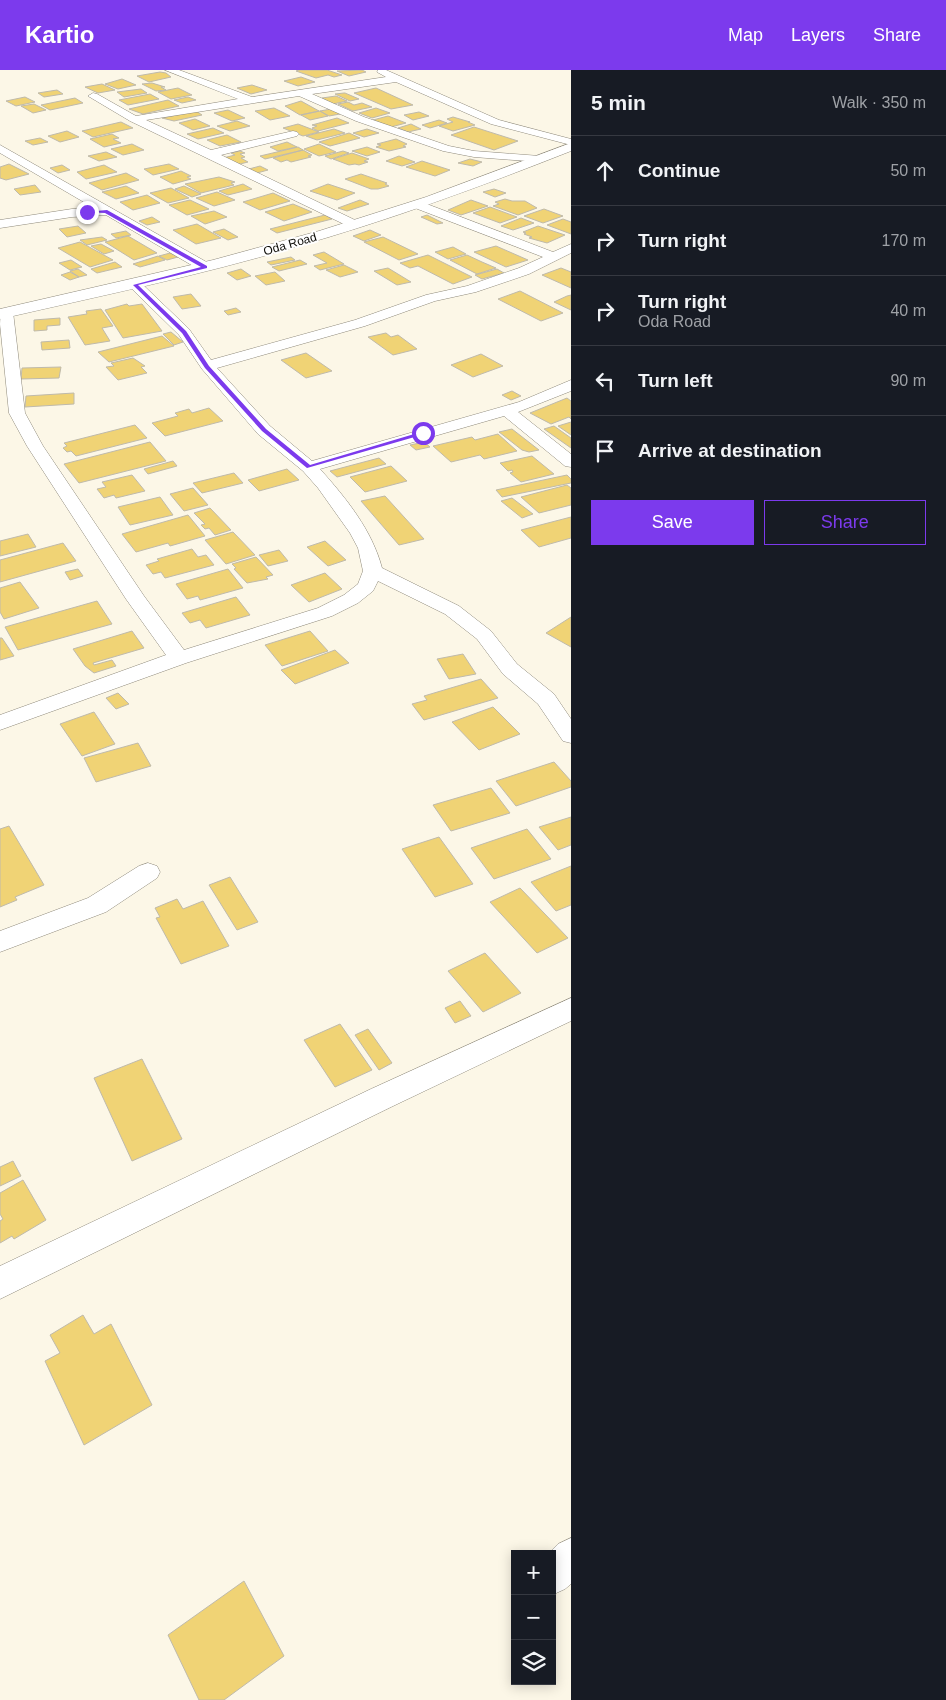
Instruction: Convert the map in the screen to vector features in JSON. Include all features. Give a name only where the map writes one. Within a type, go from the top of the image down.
[{"type":"street","points":[[170,70],[252,101]]},
{"type":"street","points":[[376,70],[495,122],[571,142]]},
{"type":"street","points":[[134,119],[302,93],[394,77],[408,72]]},
{"type":"street","points":[[302,93],[360,119],[447,149],[474,154],[540,159]]},
{"type":"street","points":[[92,96],[134,119],[354,225]]},
{"type":"street","points":[[209,154],[293,134]]},
{"type":"street","name":"Oda Road","points":[[3,313],[135,285],[354,225],[419,205],[571,147]]},
{"type":"street","points":[[0,148],[205,267]]},
{"type":"street","points":[[0,162],[19,158]]},
{"type":"street","points":[[419,205],[552,256]]},
{"type":"street","points":[[0,224],[72,213],[106,211]]},
{"type":"street","points":[[207,366],[360,323],[431,298],[471,289],[524,271],[571,248]]},
{"type":"street","points":[[0,723],[179,658],[325,612],[352,599],[366,587],[373,571],[367,548],[359,532],[324,484],[309,467],[264,430],[207,366],[184,332],[135,285]]},
{"type":"street","points":[[3,313],[17,413],[46,462],[136,599],[179,658]]},
{"type":"street","points":[[309,467],[423,433],[507,411],[540,400],[571,385]]},
{"type":"street","points":[[507,411],[571,462]]},
{"type":"street","points":[[373,571],[452,610],[484,635],[510,669],[546,699],[571,736]]},
{"type":"street","points":[[0,942],[96,904],[148,872]]},
{"type":"street","points":[[0,1283],[390,1094],[571,1009]]},
{"type":"street","points":[[556,1572],[571,1557]]},
{"type":"building","points":[[327,70],[342,75],[334,77],[328,75],[316,78],[296,71]]},
{"type":"building","points":[[362,70],[366,72],[349,76],[337,71]]},
{"type":"building","points":[[160,72],[166,73],[171,77],[149,82],[137,76]]},
{"type":"building","points":[[301,77],[315,82],[298,86],[284,81]]},
{"type":"building","points":[[122,79],[136,85],[118,89],[105,84]]},
{"type":"building","points":[[152,83],[165,87],[161,87],[166,90],[156,91],[142,84]]},
{"type":"building","points":[[102,84],[115,90],[98,93],[85,87]]},
{"type":"building","points":[[252,85],[267,90],[251,94],[237,88]]},
{"type":"building","points":[[178,88],[192,95],[171,99],[158,92]]},
{"type":"building","points":[[376,88],[413,105],[391,109],[354,93]]},
{"type":"building","points":[[141,89],[147,93],[124,97],[117,92]]},
{"type":"building","points":[[57,90],[63,94],[44,97],[38,93]]},
{"type":"building","points":[[344,93],[359,99],[350,101],[335,94]]},
{"type":"building","points":[[150,94],[159,99],[128,105],[119,100]]},
{"type":"building","points":[[336,96],[347,101],[333,104],[322,98]]},
{"type":"building","points":[[25,97],[35,102],[16,106],[6,101]]},
{"type":"building","points":[[188,97],[196,100],[182,103],[174,100]]},
{"type":"building","points":[[75,98],[83,103],[50,110],[41,105]]},
{"type":"building","points":[[168,100],[179,106],[143,114],[129,109]]},
{"type":"building","points":[[301,101],[319,111],[300,115],[285,106]]},
{"type":"building","points":[[348,102],[354,105],[362,103],[372,107],[353,111],[338,104]]},
{"type":"building","points":[[34,104],[46,110],[33,113],[21,106]]},
{"type":"building","points":[[274,108],[290,116],[270,120],[255,111]]},
{"type":"building","points":[[376,108],[390,113],[372,118],[359,113]]},
{"type":"building","points":[[331,109],[340,114],[329,116],[320,111]]},
{"type":"building","points":[[228,110],[245,118],[232,121],[214,113]]},
{"type":"building","points":[[196,111],[202,115],[174,121],[162,118]]},
{"type":"building","points":[[320,111],[328,116],[310,120],[301,115]]},
{"type":"building","points":[[419,112],[429,116],[413,120],[404,115]]},
{"type":"building","points":[[388,116],[406,123],[391,127],[373,120]]},
{"type":"building","points":[[453,117],[475,125],[453,131],[439,126],[453,122],[447,119]]},
{"type":"building","points":[[337,118],[349,123],[318,131],[312,128],[317,126],[312,125]]},
{"type":"building","points":[[195,119],[210,126],[193,130],[179,123]]},
{"type":"building","points":[[439,120],[447,123],[430,128],[422,125]]},
{"type":"building","points":[[237,121],[250,126],[230,131],[217,126]]},
{"type":"building","points":[[121,122],[133,128],[93,137],[82,131]]},
{"type":"building","points":[[298,124],[319,132],[303,136],[283,128]]},
{"type":"building","points":[[411,124],[421,129],[408,132],[398,128]]},
{"type":"building","points":[[474,127],[518,141],[494,150],[451,135]]},
{"type":"building","points":[[213,128],[224,133],[198,139],[187,134]]},
{"type":"building","points":[[334,129],[345,133],[317,140],[306,136]]},
{"type":"building","points":[[367,129],[379,133],[364,137],[353,133]]},
{"type":"building","points":[[67,131],[79,137],[60,142],[48,136]]},
{"type":"building","points":[[349,133],[360,138],[330,146],[319,142]]},
{"type":"building","points":[[112,134],[119,138],[113,139],[121,143],[104,147],[90,139]]},
{"type":"building","points":[[227,135],[241,142],[220,146],[207,140]]},
{"type":"building","points":[[40,138],[48,142],[33,145],[25,141]]},
{"type":"building","points":[[396,139],[407,144],[403,146],[406,147],[389,151],[376,147],[381,145],[377,144]]},
{"type":"building","points":[[287,142],[297,147],[278,151],[270,147]]},
{"type":"building","points":[[132,144],[144,150],[123,155],[111,149]]},
{"type":"building","points":[[319,144],[336,152],[319,156],[304,149]]},
{"type":"building","points":[[298,147],[303,150],[265,159],[260,156]]},
{"type":"building","points":[[367,147],[380,152],[367,156],[352,151]]},
{"type":"building","points":[[303,150],[312,155],[308,156],[311,157],[291,162],[287,160],[281,162],[273,158]]},
{"type":"building","points":[[240,151],[245,153],[240,154],[245,157],[241,158],[248,162],[236,165],[223,158],[235,155],[231,153]]},
{"type":"building","points":[[343,151],[349,153],[331,159],[325,156]]},
{"type":"building","points":[[106,152],[117,157],[99,161],[88,156]]},
{"type":"building","points":[[352,153],[369,159],[364,161],[368,162],[359,165],[349,165],[333,159]]},
{"type":"building","points":[[399,156],[415,162],[402,166],[386,161]]},
{"type":"building","points":[[470,159],[482,162],[473,166],[458,163]]},
{"type":"building","points":[[422,161],[450,170],[435,176],[406,167]]},
{"type":"building","points":[[9,164],[29,174],[6,180],[0,178],[0,167]]},
{"type":"building","points":[[169,164],[179,169],[153,175],[144,169]]},
{"type":"building","points":[[62,165],[70,170],[58,173],[50,168]]},
{"type":"building","points":[[104,165],[117,172],[86,179],[77,172]]},
{"type":"building","points":[[260,166],[268,170],[257,173],[249,169]]},
{"type":"building","points":[[181,171],[191,176],[187,177],[191,179],[173,184],[160,177]]},
{"type":"building","points":[[126,173],[139,180],[102,190],[89,183]]},
{"type":"building","points":[[361,174],[387,183],[385,184],[389,186],[371,189],[345,179]]},
{"type":"building","points":[[219,177],[235,182],[231,183],[234,185],[201,193],[185,184]]},
{"type":"building","points":[[243,184],[252,189],[228,195],[219,191]]},
{"type":"building","points":[[328,184],[355,193],[337,200],[310,191]]},
{"type":"building","points":[[35,185],[41,192],[20,195],[14,189]]},
{"type":"building","points":[[126,186],[139,193],[116,199],[102,192]]},
{"type":"building","points":[[184,186],[201,194],[192,197],[175,189]]},
{"type":"building","points":[[171,188],[189,198],[168,203],[150,193]]},
{"type":"building","points":[[494,189],[506,193],[495,197],[483,192]]},
{"type":"building","points":[[217,192],[235,200],[214,206],[196,198]]},
{"type":"building","points":[[273,193],[290,201],[260,210],[243,202]]},
{"type":"building","points":[[147,195],[160,203],[133,210],[120,202]]},
{"type":"building","points":[[505,199],[525,201],[537,208],[518,215],[493,206],[499,204],[495,202]]},
{"type":"building","points":[[190,200],[209,209],[187,215],[169,205]]},
{"type":"building","points":[[360,200],[369,204],[347,211],[338,208]]},
{"type":"building","points":[[471,200],[488,206],[461,215],[448,210]]},
{"type":"building","points":[[293,204],[312,212],[284,221],[265,212]]},
{"type":"building","points":[[490,207],[517,217],[500,223],[473,213]]},
{"type":"building","points":[[544,209],[563,216],[543,223],[524,216]]},
{"type":"building","points":[[214,211],[227,217],[205,224],[191,216]]},
{"type":"building","points":[[325,215],[332,219],[277,233],[270,229]]},
{"type":"building","points":[[427,215],[443,223],[437,224],[421,217]]},
{"type":"building","points":[[152,217],[160,222],[147,225],[139,221]]},
{"type":"building","points":[[521,218],[534,223],[513,230],[501,226]]},
{"type":"building","points":[[563,219],[571,222],[571,234],[547,225]]},
{"type":"building","points":[[197,224],[221,238],[196,244],[173,230]]},
{"type":"building","points":[[78,226],[86,233],[67,237],[59,229]]},
{"type":"building","points":[[538,226],[565,235],[547,243],[529,238],[532,237],[523,232]]},
{"type":"building","points":[[224,229],[238,237],[228,240],[213,232]]},
{"type":"building","points":[[370,230],[381,235],[364,241],[353,236]]},
{"type":"building","points":[[126,231],[131,235],[116,238],[111,234]]},
{"type":"building","points":[[128,236],[157,253],[134,260],[105,242]]},
{"type":"building","points":[[102,237],[107,240],[87,245],[80,240]]},
{"type":"building","points":[[383,237],[418,254],[399,260],[364,242]]},
{"type":"building","points":[[80,242],[113,260],[90,267],[58,248]]},
{"type":"building","points":[[101,244],[114,251],[104,254],[91,246]]},
{"type":"building","points":[[496,246],[528,260],[506,267],[474,252]]},
{"type":"building","points":[[453,247],[466,254],[448,259],[435,252]]},
{"type":"building","points":[[324,252],[344,264],[320,270],[314,266],[327,263],[313,255]]},
{"type":"building","points":[[170,253],[178,257],[167,260],[159,256]]},
{"type":"building","points":[[428,255],[472,277],[453,284],[418,266],[410,268],[400,263]]},
{"type":"building","points":[[467,255],[496,268],[477,274],[450,260]]},
{"type":"building","points":[[158,256],[165,260],[140,267],[133,264]]},
{"type":"building","points":[[291,257],[295,260],[271,265],[267,262]]},
{"type":"building","points":[[71,260],[82,267],[70,270],[59,263]]},
{"type":"building","points":[[300,260],[307,264],[279,271],[272,267]]},
{"type":"building","points":[[115,262],[122,267],[97,273],[91,269]]},
{"type":"building","points":[[344,265],[358,272],[340,277],[326,270]]},
{"type":"building","points":[[388,268],[411,282],[397,285],[374,271]]},
{"type":"building","points":[[561,268],[571,272],[571,288],[542,275]]},
{"type":"building","points":[[78,269],[87,275],[79,277],[70,271]]},
{"type":"building","points":[[241,269],[251,276],[237,280],[227,273]]},
{"type":"building","points":[[497,269],[504,273],[482,279],[475,275]]},
{"type":"building","points":[[70,272],[79,277],[70,280],[61,275]]},
{"type":"building","points":[[275,272],[285,281],[266,285],[255,276]]},
{"type":"building","points":[[520,291],[563,313],[541,321],[498,299]]},
{"type":"building","points":[[191,294],[201,306],[182,309],[173,297]]},
{"type":"building","points":[[571,295],[571,310],[554,302],[567,296]]},
{"type":"building","points":[[127,304],[129,306],[142,304],[162,331],[123,338],[105,310]]},
{"type":"building","points":[[236,308],[241,312],[228,315],[224,311]]},
{"type":"building","points":[[101,309],[113,326],[102,328],[110,341],[85,345],[68,317],[87,314],[86,311]]},
{"type":"building","points":[[60,318],[60,325],[47,326],[47,330],[34,331],[34,320]]},
{"type":"building","points":[[171,332],[183,342],[174,345],[163,334]]},
{"type":"building","points":[[386,333],[391,337],[398,335],[417,349],[393,355],[368,337]]},
{"type":"building","points":[[162,336],[174,346],[109,362],[98,352]]},
{"type":"building","points":[[69,340],[70,348],[42,350],[41,342]]},
{"type":"building","points":[[306,353],[332,371],[306,378],[281,360]]},
{"type":"building","points":[[481,354],[503,366],[473,377],[451,365]]},
{"type":"building","points":[[133,358],[145,366],[141,367],[147,373],[118,380],[106,367],[114,366],[111,363]]},
{"type":"building","points":[[61,367],[59,378],[21,379],[22,368]]},
{"type":"building","points":[[512,391],[521,396],[511,400],[502,395]]},
{"type":"building","points":[[74,393],[74,404],[25,407],[26,396]]},
{"type":"building","points":[[567,398],[571,401],[571,419],[569,417],[551,424],[530,413]]},
{"type":"building","points":[[209,408],[223,421],[165,436],[152,423],[178,416],[175,413],[189,409],[192,413]]},
{"type":"building","points":[[571,422],[571,435],[558,426]]},
{"type":"building","points":[[135,425],[147,438],[76,456],[71,451],[67,452],[63,448],[67,446],[64,443]]},
{"type":"building","points":[[554,426],[571,438],[571,448],[544,429]]},
{"type":"building","points":[[512,429],[539,450],[529,452],[522,450],[499,432]]},
{"type":"building","points":[[498,434],[517,451],[484,459],[480,455],[451,462],[433,446],[472,437],[475,440]]},
{"type":"building","points":[[150,442],[166,461],[79,483],[64,464]]},
{"type":"building","points":[[424,442],[430,447],[416,450],[410,445]]},
{"type":"building","points":[[532,456],[554,474],[521,482],[510,473],[513,472],[512,470],[508,471],[500,463]]},
{"type":"building","points":[[379,458],[386,464],[337,477],[330,471]]},
{"type":"building","points":[[173,461],[177,466],[148,474],[144,469]]},
{"type":"building","points":[[391,466],[407,481],[365,492],[350,477]]},
{"type":"building","points":[[287,469],[299,480],[259,491],[248,480]]},
{"type":"building","points":[[234,473],[243,483],[202,493],[193,483]]},
{"type":"building","points":[[132,475],[145,491],[116,498],[114,495],[104,498],[97,489],[106,487],[102,482]]},
{"type":"building","points":[[567,475],[571,479],[571,483],[502,497],[496,490]]},
{"type":"building","points":[[567,485],[571,488],[571,505],[539,513],[521,497]]},
{"type":"building","points":[[193,488],[208,505],[184,511],[170,494]]},
{"type":"building","points":[[385,496],[424,539],[399,545],[361,501]]},
{"type":"building","points":[[160,497],[173,515],[130,525],[118,507]]},
{"type":"building","points":[[512,498],[533,514],[522,518],[501,501]]},
{"type":"building","points":[[210,508],[231,530],[215,535],[209,528],[205,529],[201,525],[205,524],[194,513]]},
{"type":"building","points":[[188,515],[205,536],[170,546],[168,543],[136,552],[122,534]]},
{"type":"building","points":[[571,517],[571,538],[539,547],[521,530]]},
{"type":"building","points":[[233,532],[255,555],[226,564],[205,540]]},
{"type":"building","points":[[28,534],[36,547],[0,556],[0,541]]},
{"type":"building","points":[[325,541],[346,560],[328,566],[307,547]]},
{"type":"building","points":[[63,543],[76,561],[0,582],[0,560]]},
{"type":"building","points":[[192,549],[198,557],[206,555],[214,565],[165,578],[161,572],[153,574],[146,565],[159,561],[157,559]]},
{"type":"building","points":[[279,550],[288,561],[268,566],[259,555]]},
{"type":"building","points":[[256,557],[273,575],[266,577],[268,579],[247,583],[234,569],[236,568],[232,564]]},
{"type":"building","points":[[78,569],[83,576],[70,580],[65,572]]},
{"type":"building","points":[[228,569],[243,588],[200,600],[198,596],[187,599],[176,584]]},
{"type":"building","points":[[325,573],[342,589],[309,602],[291,585]]},
{"type":"building","points":[[20,582],[39,608],[4,619],[0,612],[0,588]]},
{"type":"building","points":[[236,597],[250,615],[206,628],[200,620],[190,623],[182,613]]},
{"type":"building","points":[[97,601],[112,624],[18,650],[5,627]]},
{"type":"building","points":[[571,617],[571,647],[546,633]]},
{"type":"building","points":[[132,631],[144,648],[93,663],[94,665],[112,660],[116,666],[94,673],[85,666],[73,649]]},
{"type":"building","points":[[310,631],[328,651],[282,666],[265,645]]},
{"type":"building","points":[[0,638],[2,638],[14,656],[0,660]]},
{"type":"building","points":[[335,650],[349,663],[295,684],[281,670]]},
{"type":"building","points":[[463,654],[476,674],[449,679],[437,659]]},
{"type":"building","points":[[481,679],[498,698],[424,720],[412,704],[427,700],[424,696]]},
{"type":"building","points":[[118,693],[129,704],[116,709],[106,698]]},
{"type":"building","points":[[493,707],[520,734],[479,750],[452,722]]},
{"type":"building","points":[[94,712],[115,744],[82,756],[60,724]]},
{"type":"building","points":[[138,743],[151,766],[96,782],[84,758]]},
{"type":"building","points":[[554,762],[571,781],[571,787],[516,806],[496,781]]},
{"type":"building","points":[[491,788],[510,813],[451,831],[433,805]]},
{"type":"building","points":[[571,817],[571,845],[558,850],[539,827]]},
{"type":"building","points":[[9,826],[44,885],[15,897],[17,900],[0,907],[0,829]]},
{"type":"building","points":[[527,829],[551,859],[494,879],[471,848]]},
{"type":"building","points":[[439,837],[473,884],[435,897],[402,849]]},
{"type":"building","points":[[571,866],[571,905],[556,911],[531,882]]},
{"type":"building","points":[[230,877],[258,922],[237,930],[209,885]]},
{"type":"building","points":[[520,888],[568,938],[537,953],[490,902]]},
{"type":"building","points":[[177,899],[183,909],[203,901],[229,946],[181,964],[156,918],[160,917],[155,908]]},
{"type":"building","points":[[485,953],[521,993],[483,1012],[448,971]]},
{"type":"building","points":[[460,1001],[471,1016],[455,1023],[445,1008]]},
{"type":"building","points":[[340,1024],[372,1070],[335,1087],[304,1040]]},
{"type":"building","points":[[368,1029],[392,1063],[379,1070],[355,1035]]},
{"type":"building","points":[[142,1059],[182,1139],[132,1161],[94,1078]]},
{"type":"building","points":[[13,1161],[21,1176],[0,1186],[0,1167]]},
{"type":"building","points":[[23,1180],[46,1220],[14,1239],[12,1236],[0,1243],[0,1221],[3,1219],[0,1214],[0,1193]]},
{"type":"building","points":[[83,1315],[94,1334],[111,1324],[152,1405],[84,1445],[45,1361],[60,1353],[50,1335]]},
{"type":"building","points":[[244,1581],[284,1656],[224,1700],[199,1700],[168,1635]]},
{"type":"route","points":[[87,212],[106,211],[205,267],[135,285],[184,332],[207,366],[264,430],[309,467],[423,433]]}]
